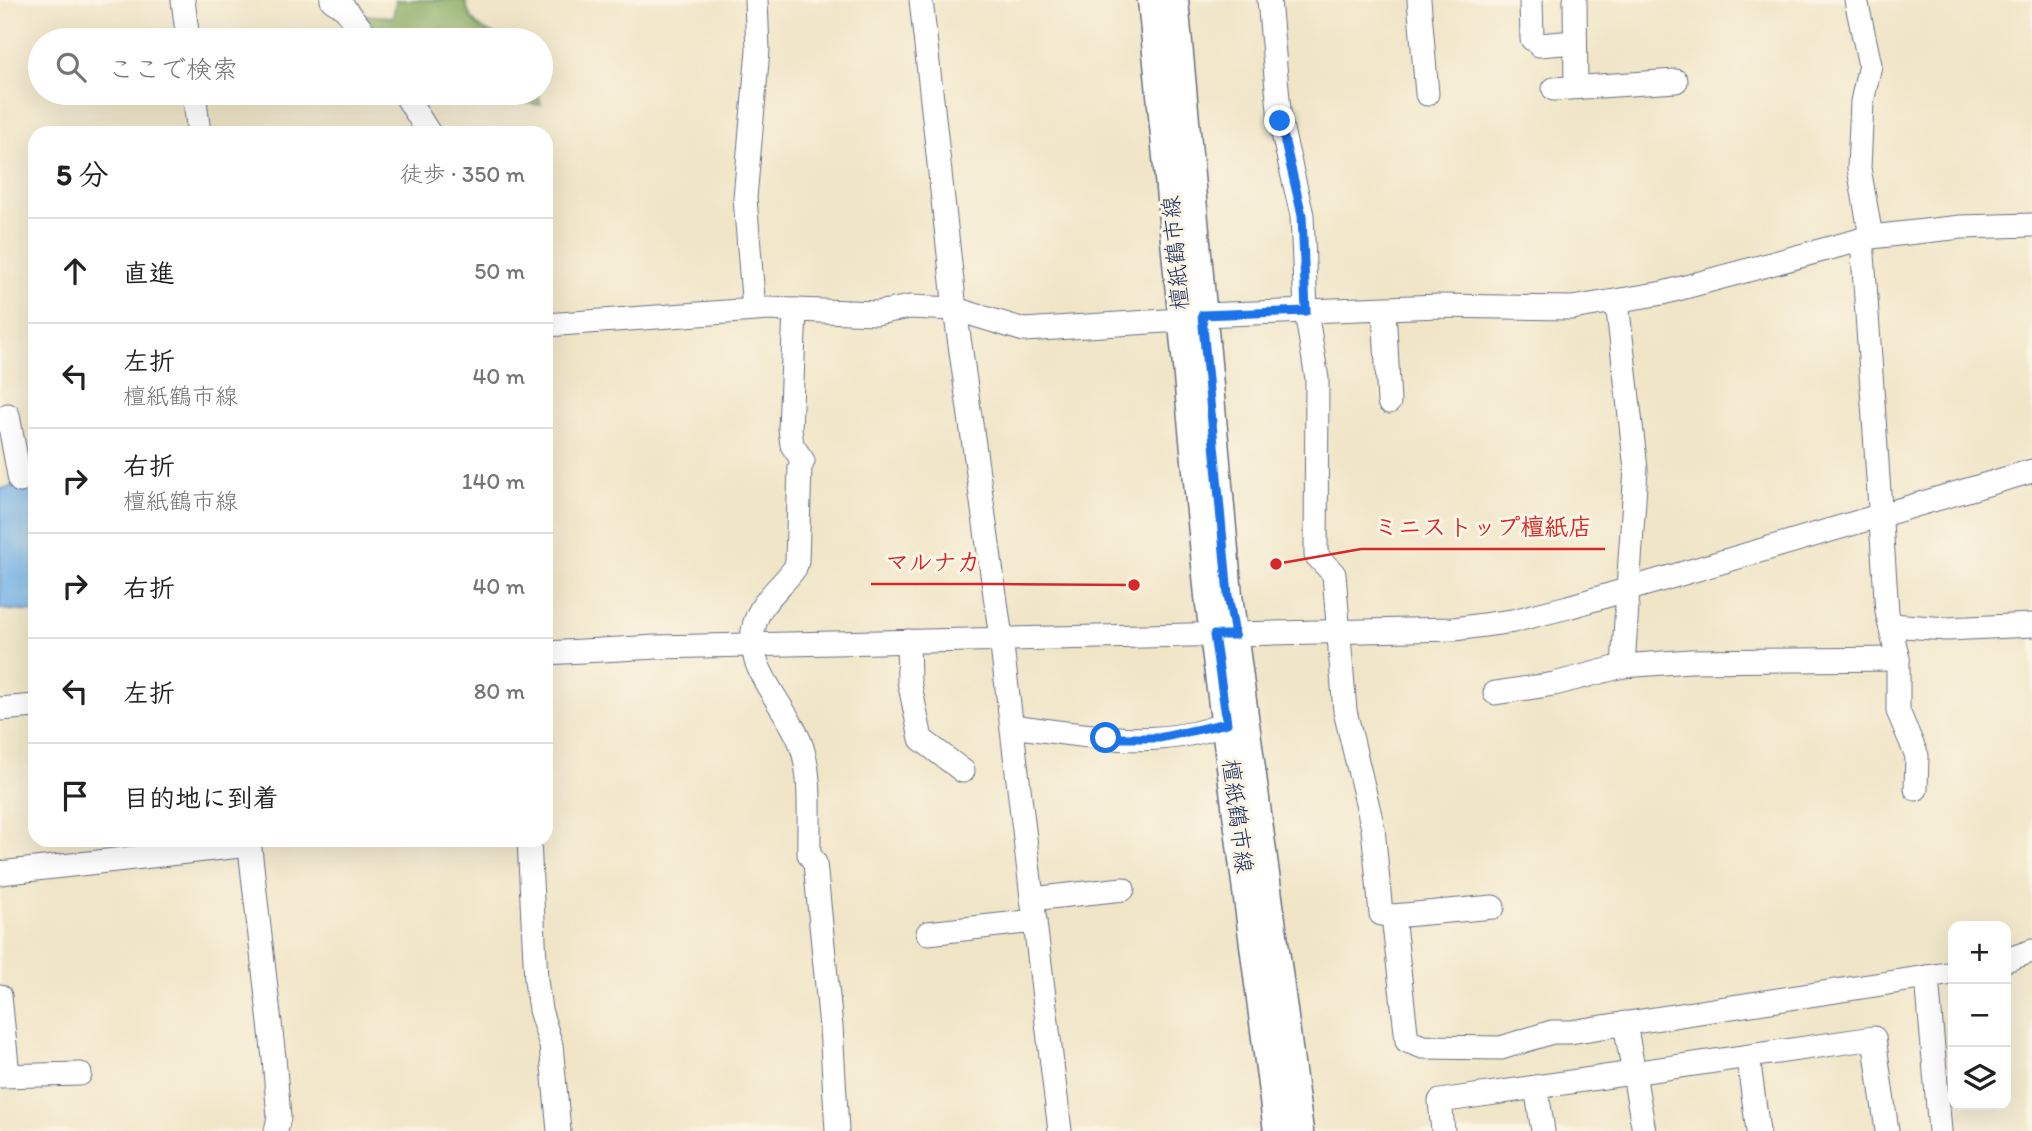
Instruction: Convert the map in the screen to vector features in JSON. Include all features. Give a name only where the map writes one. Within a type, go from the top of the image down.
[{"type":"main road","name":"檀紙鶴市線","points":[[1152,0],[1228,595],[1225,635],[1227,723],[1278,1131]]},
{"type":"main road","name":"檀紙鶴市線","points":[[1174,0],[1191,317]]},
{"type":"main road","name":"檀紙鶴市線","points":[[1225,635],[1299,1131]]},
{"type":"street","points":[[183,0],[186,28]]},
{"type":"street","points":[[332,0],[345,9],[360,28]]},
{"type":"street","points":[[754,310],[745,198],[758,50],[756,0]]},
{"type":"street","points":[[921,0],[955,309],[1001,638],[1060,1131]]},
{"type":"street","points":[[1269,0],[1280,121],[1302,215],[1306,311],[1317,379],[1316,555],[1334,574],[1345,711],[1373,828],[1381,914],[1393,916],[1493,907]]},
{"type":"street","points":[[1419,0],[1427,94]]},
{"type":"street","points":[[1531,0],[1535,42],[1575,42]]},
{"type":"street","points":[[1575,0],[1575,42],[1565,88],[1676,81]]},
{"type":"street","points":[[1856,0],[1870,65],[1862,102],[1859,168],[1866,238],[1881,514],[1890,625],[1898,659],[1898,711],[1917,756],[1916,789]]},
{"type":"street","points":[[196,105],[198,126]]},
{"type":"street","points":[[412,105],[425,126]]},
{"type":"street","points":[[553,324],[754,310],[877,313],[910,307],[955,309],[1024,330],[1306,311],[1439,306],[1572,308],[1662,293],[1866,238],[1961,228],[2032,225]]},
{"type":"street","points":[[1617,302],[1636,469],[1623,666]]},
{"type":"street","points":[[1384,309],[1389,402]]},
{"type":"street","points":[[795,310],[790,429],[792,445],[803,461],[800,467],[797,561],[788,579],[762,608],[755,623],[754,658],[769,690],[799,739],[805,757],[809,854],[815,863],[831,1027],[837,1131]]},
{"type":"street","points":[[8,415],[18,480]]},
{"type":"street","points":[[553,653],[1001,638],[1454,629],[1513,621],[1628,590],[2032,471]]},
{"type":"street","points":[[1890,625],[1947,629],[2032,625]]},
{"type":"street","points":[[908,641],[909,681],[921,739],[963,771]]},
{"type":"street","points":[[1495,693],[1555,684],[1623,666],[1690,661],[1898,659]]},
{"type":"street","points":[[0,709],[28,707]]},
{"type":"street","points":[[1012,726],[1129,740],[1183,734],[1227,723]]},
{"type":"street","points":[[0,873],[216,847]]},
{"type":"street","points":[[249,847],[274,1058],[279,1117],[276,1131]]},
{"type":"street","points":[[529,847],[536,980],[540,1010],[551,1045],[559,1131]]},
{"type":"street","points":[[928,933],[1123,889]]},
{"type":"street","points":[[1393,916],[1407,1041],[1423,1046],[1501,1048],[1552,1032],[1570,1032],[1948,974]]},
{"type":"street","points":[[2011,958],[2032,951]]},
{"type":"street","points":[[1927,977],[1940,1131]]},
{"type":"street","points":[[0,996],[4,1076],[80,1074]]},
{"type":"street","points":[[1625,1023],[1644,1131]]},
{"type":"street","points":[[1443,1131],[1440,1101],[1874,1038],[1887,1131]]},
{"type":"street","points":[[1748,1057],[1758,1131]]},
{"type":"street","points":[[1536,1087],[1544,1131]]},
{"type":"green space","points":[[396,0],[465,0],[471,17],[480,28],[371,28],[364,15],[393,17]]},
{"type":"water","points":[[28,483],[28,611],[0,609],[0,489]]},
{"type":"place","name":"ミニストップ檀紙店","points":[[1276,564]]},
{"type":"place","name":"マルナカ","points":[[1134,585]]},
{"type":"route","points":[[1106,738],[1159,738],[1227,723],[1214,635],[1235,635],[1228,595],[1202,315],[1306,311],[1302,215],[1280,121]]}]
